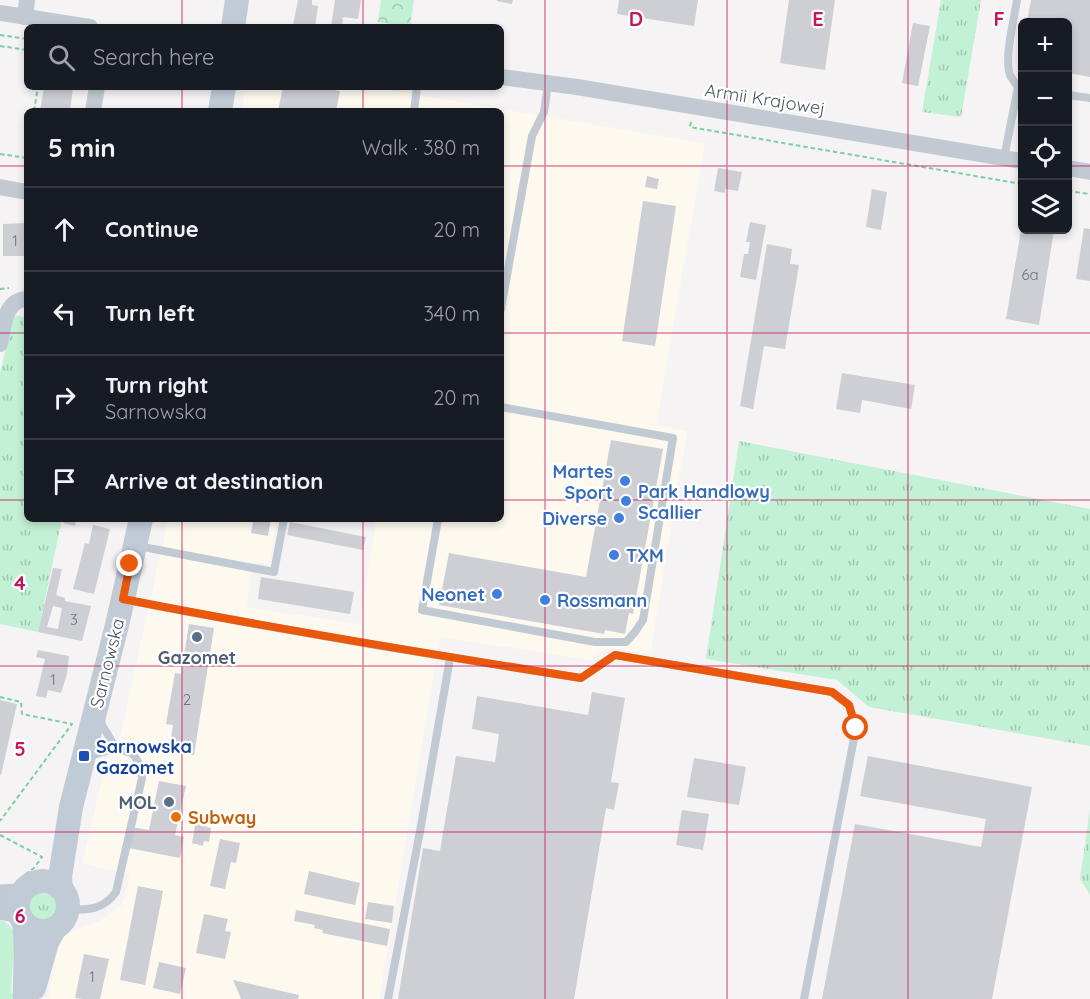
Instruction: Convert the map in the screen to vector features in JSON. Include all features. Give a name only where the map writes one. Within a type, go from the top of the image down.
[{"type":"main road","points":[[233,24],[237,0]]},
{"type":"main road","points":[[220,108],[224,90]]},
{"type":"main road","name":"Sarnowska","points":[[25,999],[26,938],[30,902],[60,877],[71,807],[140,522]]},
{"type":"main road","points":[[30,902],[46,942],[31,999]]},
{"type":"street","points":[[0,13],[26,8],[80,24]]},
{"type":"street","name":"Armii Krajowej","points":[[504,77],[577,87],[1018,160]]},
{"type":"street","points":[[94,108],[96,90]]},
{"type":"street","points":[[1072,169],[1090,172]]},
{"type":"street","points":[[0,188],[24,192]]},
{"type":"street","points":[[0,344],[4,311],[16,301],[24,299]]},
{"type":"lane","points":[[1017,0],[1008,64],[1011,77],[1018,85]]},
{"type":"lane","points":[[504,292],[532,136],[544,112],[548,84]]},
{"type":"lane","points":[[414,108],[417,90]]},
{"type":"lane","points":[[1004,158],[1018,96]]},
{"type":"lane","points":[[1072,96],[1090,98]]},
{"type":"lane","points":[[437,522],[422,610],[595,642],[626,642],[643,620],[673,438],[504,408]]},
{"type":"lane","points":[[135,545],[274,572],[283,522]]},
{"type":"lane","points":[[123,599],[450,658],[581,678],[615,655],[832,692],[849,705],[856,728],[804,999]]},
{"type":"lane","points":[[388,999],[450,658]]},
{"type":"lane","points":[[97,705],[102,725],[116,748]]},
{"type":"lane","points":[[30,902],[88,909],[98,907],[116,892],[142,778],[139,764],[133,754],[116,748],[93,754],[83,760]]},
{"type":"path","points":[[0,35],[24,39]]},
{"type":"path","points":[[0,46],[24,50]]},
{"type":"path","points":[[34,108],[38,90]]},
{"type":"path","points":[[690,127],[1018,183]]},
{"type":"path","points":[[0,154],[24,158]]},
{"type":"path","points":[[1072,191],[1090,194]]},
{"type":"path","points":[[0,697],[21,702],[22,714],[72,724],[0,821]]},
{"type":"path","points":[[0,835],[42,857],[34,868],[30,902]]},
{"type":"shaded area","points":[[245,90],[389,90],[496,108],[242,108]]},
{"type":"shaded area","points":[[504,109],[705,143],[656,425],[687,431],[650,654],[614,648],[599,652],[591,660],[440,637],[379,999],[48,999],[59,944],[66,934],[99,921],[122,905],[130,875],[82,863],[107,759],[120,737],[167,522],[276,522],[269,564],[253,562],[246,607],[360,624],[376,522],[504,522]]},
{"type":"green space","points":[[381,0],[414,0],[410,24],[378,22]]},
{"type":"green space","points":[[941,0],[981,0],[961,117],[922,112]]},
{"type":"green space","points":[[14,315],[24,317],[24,522],[61,522],[38,632],[0,624],[0,373]]},
{"type":"green space","points":[[739,441],[1090,509],[1090,746],[869,707],[837,680],[706,659]]},
{"type":"green space","points":[[1090,809],[1090,895],[1080,879]]},
{"type":"green space","points":[[39,893],[49,895],[58,905],[57,918],[52,923],[36,925],[26,908],[30,899]]},
{"type":"green space","points":[[0,920],[10,926],[15,934],[11,993],[16,994],[16,999],[0,999]]},
{"type":"building","points":[[298,0],[312,0],[312,5],[318,6],[315,24],[293,24]]},
{"type":"building","points":[[335,0],[361,0],[358,19],[343,17],[342,24],[331,24]]},
{"type":"building","points":[[497,0],[513,0],[512,4]]},
{"type":"building","points":[[619,0],[698,0],[694,26],[617,14]]},
{"type":"building","points":[[789,0],[835,0],[825,70],[780,63]]},
{"type":"building","points":[[1031,0],[1090,0],[1090,77],[1072,74],[1072,18],[1028,18]]},
{"type":"building","points":[[913,23],[930,26],[918,86],[902,83]]},
{"type":"building","points":[[44,90],[73,90],[70,108],[40,108]]},
{"type":"building","points":[[282,90],[340,91],[337,108],[279,108]]},
{"type":"building","points":[[718,168],[742,172],[738,191],[725,189],[725,193],[714,191]]},
{"type":"building","points":[[647,176],[659,179],[657,189],[645,187]]},
{"type":"building","points":[[872,189],[887,192],[881,230],[866,227]]},
{"type":"building","points":[[643,201],[676,206],[655,346],[622,341]]},
{"type":"building","points":[[750,222],[766,225],[756,280],[740,277],[744,254],[748,254],[750,242],[746,242]]},
{"type":"building","points":[[24,223],[24,256],[3,256],[3,224]]},
{"type":"building","points":[[1084,228],[1090,229],[1090,281],[1076,279]]},
{"type":"building","points":[[1020,234],[1053,234],[1039,325],[1006,319]]},
{"type":"building","points":[[767,244],[792,249],[790,264],[799,265],[785,349],[764,346],[753,409],[740,406]]},
{"type":"building","points":[[842,373],[915,385],[911,409],[862,400],[860,413],[836,409]]},
{"type":"building","name":"Park Handlowy Scallier","points":[[611,440],[663,449],[633,614],[629,613],[625,634],[605,630],[604,634],[439,605],[449,553],[586,577]]},
{"type":"building","points":[[63,522],[76,522],[75,526]]},
{"type":"building","points":[[253,522],[270,522],[268,536],[251,533]]},
{"type":"building","points":[[290,522],[366,537],[363,550],[287,535]]},
{"type":"building","points":[[93,525],[110,529],[94,594],[73,589],[85,543],[89,544]]},
{"type":"building","points":[[53,568],[62,569],[56,595],[65,598],[65,601],[91,606],[82,641],[38,632]],"holes":[[[53,606],[62,608],[58,629],[47,627]]]},
{"type":"building","points":[[261,577],[354,592],[350,614],[258,599]]},
{"type":"building","points":[[189,624],[214,628],[194,755],[169,751],[173,725],[166,724],[175,673],[181,674]]},
{"type":"building","points":[[38,650],[69,656],[67,674],[61,693],[48,690],[46,698],[36,696],[45,659],[36,657]]},
{"type":"building","points":[[592,692],[625,698],[611,782],[619,783],[614,810],[606,808],[574,999],[398,999],[423,848],[440,851],[456,756],[495,762],[499,734],[472,729],[477,696],[588,715]]},
{"type":"building","points":[[0,700],[17,704],[1,775],[0,774]]},
{"type":"building","points":[[868,756],[1032,787],[992,999],[822,999],[855,824],[981,847],[986,819],[860,796]]},
{"type":"building","points":[[694,758],[746,767],[739,805],[687,797]]},
{"type":"building","points":[[159,781],[186,786],[175,835],[184,837],[180,858],[123,847],[127,826],[149,830]]},
{"type":"building","points":[[682,810],[709,814],[703,850],[676,845]]},
{"type":"building","points":[[196,820],[208,822],[206,827],[211,828],[209,842],[204,841],[203,846],[192,843]]},
{"type":"building","points":[[220,839],[240,843],[236,863],[231,862],[225,889],[210,886]]},
{"type":"building","points":[[309,871],[360,883],[355,905],[304,894]]},
{"type":"building","points":[[138,886],[163,891],[145,985],[120,980]]},
{"type":"building","points":[[368,902],[394,906],[392,923],[365,919]]},
{"type":"building","points":[[296,910],[390,929],[387,946],[322,933],[323,930],[314,928],[315,925],[294,921]]},
{"type":"building","points":[[204,914],[228,919],[225,931],[231,932],[225,959],[196,953]]},
{"type":"building","points":[[84,954],[109,959],[100,999],[75,998]]},
{"type":"building","points":[[159,962],[186,968],[180,994],[153,988]]},
{"type":"building","points":[[233,980],[299,995],[298,999],[241,999]]},
{"type":"place","name":"Martes Sport","points":[[625,481]]},
{"type":"place","name":"Park Handlowy Scallier","points":[[626,501]]},
{"type":"place","name":"Diverse","points":[[619,518]]},
{"type":"place","name":"TXM","points":[[614,555]]},
{"type":"place","name":"Neonet","points":[[497,594]]},
{"type":"place","name":"Rossmann","points":[[545,600]]},
{"type":"place","name":"Gazomet","points":[[197,637]]},
{"type":"place","name":"Sarnowska Gazomet","points":[[84,756]]},
{"type":"place","name":"MOL","points":[[169,802]]},
{"type":"place","name":"Subway","points":[[176,817]]},
{"type":"route","points":[[130,564],[123,599],[450,658],[581,678],[615,655],[832,692],[849,705],[856,728]]}]
